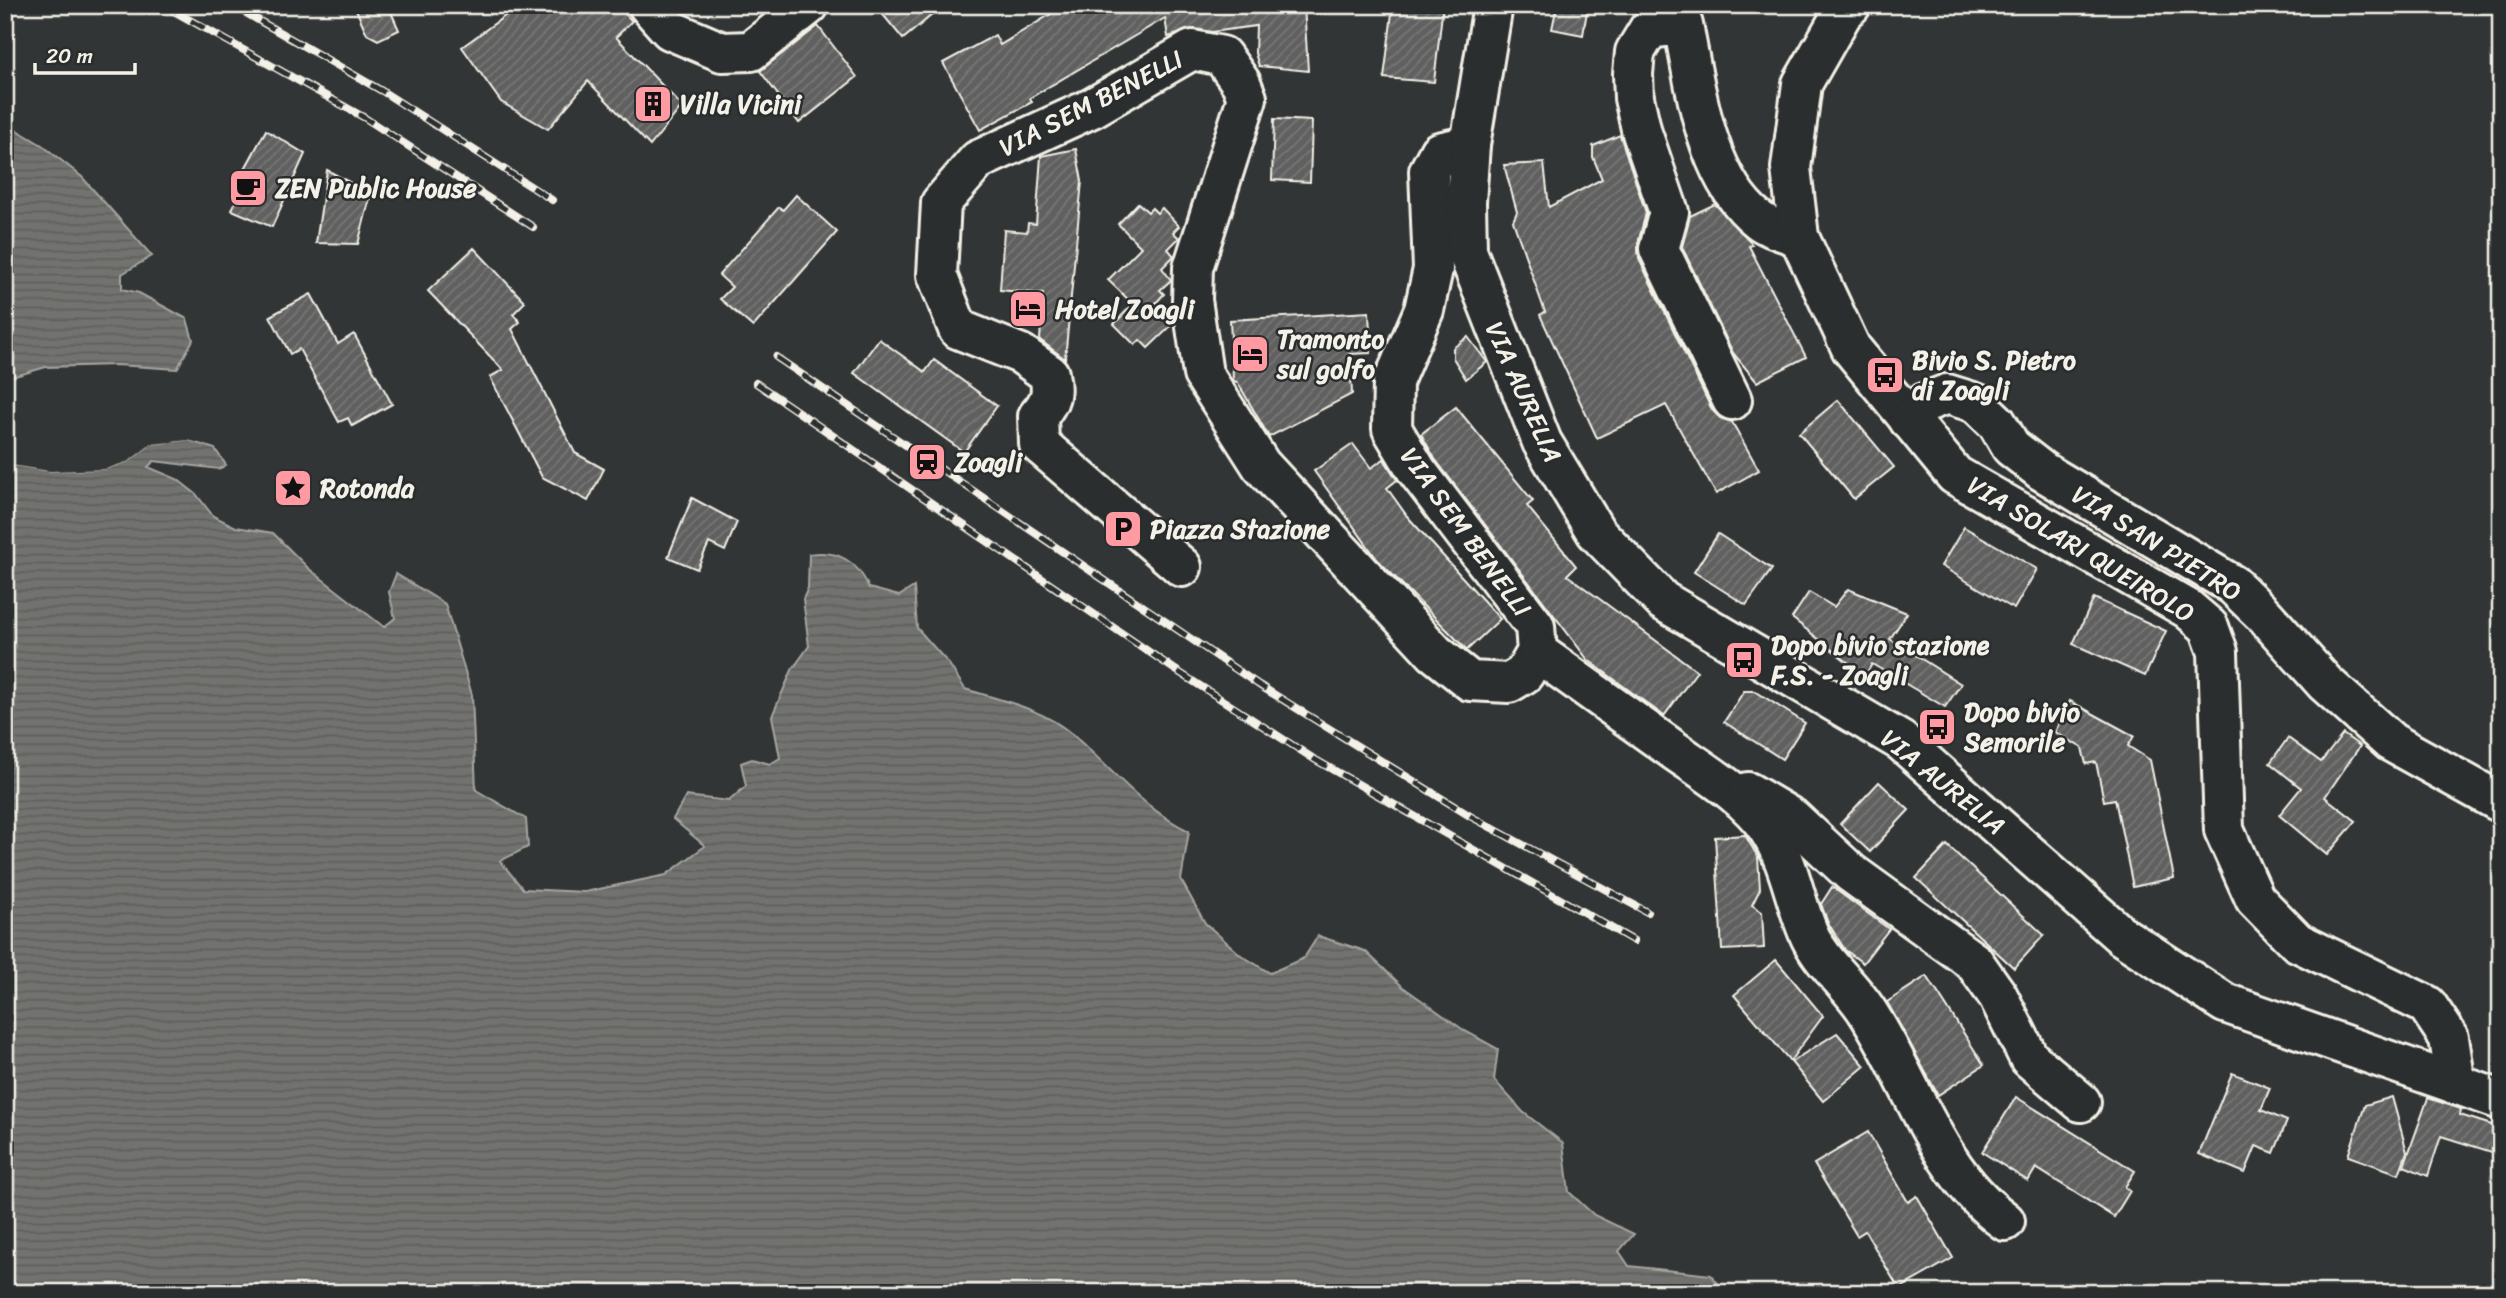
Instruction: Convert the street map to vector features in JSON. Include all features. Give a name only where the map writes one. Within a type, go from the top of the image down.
[{"type":"street","points":[[648,5],[670,30],[722,51],[751,51],[809,5]]},
{"type":"street","name":"VIA AURELIA","points":[[1493,5],[1470,145],[1466,202],[1467,251],[1542,442],[1596,532],[1663,601],[1902,741],[2122,936],[2225,1003],[2501,1100]]},
{"type":"street","name":"VIA SOLARI QUEIROLO","points":[[1851,5],[1842,14],[1802,84],[1791,168],[1799,237],[1851,348],[1955,475],[2188,610],[2209,627],[2218,652],[2224,830],[2255,899],[2297,942],[2427,1004],[2449,1038],[2456,1085]]},
{"type":"street","points":[[1732,400],[1659,249],[1669,212],[1634,98],[1635,52],[1649,29],[1683,25],[1696,92],[1713,155],[1738,197],[1759,220],[1799,237]]},
{"type":"street","name":"VIA SEM BENELLI","points":[[1182,567],[1039,444],[1038,416],[1049,403],[1053,390],[1049,374],[1021,354],[958,329],[937,275],[941,203],[978,160],[1092,108],[1192,50],[1222,56],[1241,83],[1247,98],[1193,268],[1192,300],[1203,374],[1261,465],[1435,653],[1470,681],[1509,683],[1524,674],[1537,652],[1535,626],[1417,471],[1392,429],[1393,382],[1424,310],[1433,269],[1429,171],[1439,152],[1470,145]]},
{"type":"street","name":"VIA SAN PIETRO","points":[[1909,420],[1926,402],[1947,394],[1976,403],[1997,423],[2011,447],[2042,471],[2233,585],[2325,683],[2391,742],[2501,803]]},
{"type":"street","points":[[1537,652],[1711,777],[1767,827],[1789,868],[1807,931],[1821,957],[1851,986],[1872,1019],[1919,1105],[1929,1132],[1989,1210],[2005,1221]]},
{"type":"street","points":[[1711,777],[1759,797],[1792,818],[1851,873],[1974,962],[1998,996],[2029,1058],[2081,1102]]},
{"type":"shaded area","points":[[5,123],[42,145],[82,177],[152,256],[122,274],[122,289],[139,293],[187,319],[193,340],[177,369],[116,365],[46,367],[5,379]]},
{"type":"shaded area","points":[[188,440],[215,449],[226,465],[219,469],[154,461],[148,467],[177,479],[196,494],[213,516],[236,527],[273,533],[308,568],[384,627],[395,618],[389,592],[396,574],[445,604],[472,695],[476,790],[526,819],[528,847],[500,861],[523,889],[585,892],[666,875],[705,846],[673,819],[686,796],[729,801],[746,786],[741,763],[752,759],[770,764],[780,758],[772,716],[792,670],[809,646],[803,599],[808,588],[809,554],[837,555],[853,564],[869,588],[899,596],[914,587],[917,628],[949,664],[965,689],[1022,706],[1062,726],[1142,800],[1189,831],[1181,880],[1205,923],[1241,955],[1270,973],[1304,958],[1318,936],[1365,951],[1403,987],[1465,1031],[1498,1049],[1494,1080],[1523,1112],[1563,1143],[1569,1192],[1594,1215],[1634,1234],[1619,1251],[1629,1266],[1711,1275],[1726,1293],[5,1293],[5,464],[50,471],[105,469],[129,461],[151,444]]},
{"type":"pier","points":[[188,436],[218,448],[188,440],[151,444],[129,461],[105,469],[50,471],[5,464],[5,461],[50,467],[104,466],[128,458],[150,440]]},
{"type":"building","points":[[354,5],[388,5],[399,30],[378,40],[367,34]]},
{"type":"building","points":[[520,5],[617,5],[632,21],[616,37],[682,106],[650,146],[588,81],[548,129],[501,102],[462,47]]},
{"type":"building","points":[[875,5],[944,5],[903,39]]},
{"type":"building","points":[[1066,5],[1304,5],[1308,71],[1259,66],[1255,53],[1256,26],[1212,32],[1195,29],[1168,37],[1165,18],[1030,98],[1032,102],[980,130],[943,63],[995,35],[1000,45]]},
{"type":"building","points":[[1393,5],[1443,5],[1434,82],[1384,78]]},
{"type":"building","points":[[1557,5],[1588,5],[1583,35],[1552,29]]},
{"type":"building","points":[[818,26],[857,77],[799,123],[760,71]]},
{"type":"building","points":[[1274,119],[1312,121],[1310,182],[1272,180]]},
{"type":"building","points":[[266,130],[305,154],[272,227],[232,210],[239,192],[234,189]]},
{"type":"building","points":[[1620,135],[1646,213],[1638,243],[1639,259],[1712,410],[1720,418],[1732,422],[1759,470],[1716,494],[1666,405],[1597,438],[1540,315],[1545,312],[1513,221],[1517,212],[1504,165],[1544,163],[1549,207],[1602,179],[1593,157],[1593,146]]},
{"type":"building","points":[[1076,149],[1082,181],[1065,359],[1040,340],[1043,294],[1000,290],[1004,230],[1027,232],[1028,223],[1036,224],[1041,156]]},
{"type":"building","points":[[327,170],[371,194],[358,244],[316,243]]},
{"type":"building","points":[[796,195],[837,232],[753,327],[720,299],[732,287],[719,275],[779,207],[783,210]]},
{"type":"building","points":[[1138,203],[1148,212],[1152,208],[1157,213],[1162,208],[1179,226],[1173,232],[1179,238],[1168,249],[1174,256],[1162,268],[1171,280],[1160,290],[1164,294],[1154,305],[1173,324],[1148,348],[1140,340],[1135,345],[1114,324],[1133,304],[1108,280],[1141,247],[1118,224]]},
{"type":"building","points":[[1715,204],[1752,245],[1749,246],[1806,357],[1757,382],[1733,353],[1682,247],[1690,216]]},
{"type":"building","points":[[474,248],[525,302],[513,314],[520,322],[512,329],[575,453],[604,469],[588,501],[542,477],[490,377],[503,370],[428,291]]},
{"type":"building","points":[[311,294],[338,344],[354,334],[392,404],[352,426],[348,418],[339,422],[299,349],[290,354],[270,316]]},
{"type":"building","points":[[1369,312],[1371,353],[1350,354],[1352,394],[1269,437],[1238,383],[1233,380],[1230,320]]},
{"type":"building","points":[[1468,337],[1487,362],[1466,379],[1453,358],[1453,348]]},
{"type":"building","points":[[879,339],[925,372],[934,360],[997,406],[964,452],[854,373]]},
{"type":"building","points":[[1838,400],[1894,467],[1854,499],[1799,433]]},
{"type":"building","points":[[1456,407],[1533,501],[1527,506],[1576,566],[1567,575],[1697,671],[1664,716],[1588,660],[1435,459],[1421,434]]},
{"type":"building","points":[[1353,444],[1371,468],[1384,459],[1397,480],[1387,488],[1407,516],[1500,619],[1467,650],[1377,559],[1314,471]]},
{"type":"building","points":[[692,498],[737,522],[725,551],[709,543],[697,569],[668,557]]},
{"type":"building","points":[[1964,527],[2037,569],[2014,609],[1941,566]]},
{"type":"building","points":[[1718,534],[1772,569],[1746,605],[1694,572]]},
{"type":"building","points":[[1848,589],[1907,613],[1890,639],[1961,684],[1945,707],[1872,664],[1865,676],[1792,618],[1809,592],[1834,607]]},
{"type":"building","points":[[2094,598],[2166,631],[2145,676],[2073,644]]},
{"type":"building","points":[[1744,691],[1755,691],[1805,723],[1782,759],[1724,722]]},
{"type":"building","points":[[2070,701],[2134,736],[2128,746],[2150,760],[2174,878],[2133,887],[2115,799],[2104,801],[2096,762],[2086,764],[2082,748],[2055,732]]},
{"type":"building","points":[[2343,734],[2360,746],[2325,797],[2356,821],[2327,855],[2279,815],[2301,788],[2270,763],[2288,738],[2321,762]]},
{"type":"building","points":[[1879,782],[1909,810],[1870,852],[1840,824]]},
{"type":"building","points":[[1745,835],[1758,857],[1760,889],[1752,905],[1762,912],[1764,948],[1722,950],[1715,837]]},
{"type":"building","points":[[1947,845],[2044,935],[2014,968],[1916,878]]},
{"type":"building","points":[[1832,887],[1889,929],[1863,963],[1845,950],[1828,923],[1821,904]]},
{"type":"building","points":[[1776,960],[1823,1016],[1790,1061],[1734,995]]},
{"type":"building","points":[[1927,976],[1984,1065],[1938,1095],[1887,1002]]},
{"type":"building","points":[[1837,1033],[1865,1066],[1823,1101],[1791,1062]]},
{"type":"building","points":[[2232,1073],[2270,1088],[2261,1110],[2287,1121],[2274,1153],[2256,1146],[2245,1173],[2199,1154]]},
{"type":"building","points":[[2016,1097],[2135,1171],[2125,1187],[2130,1191],[2114,1217],[2036,1168],[2028,1181],[1982,1152]]},
{"type":"building","points":[[2392,1097],[2407,1152],[2399,1174],[2348,1156],[2365,1105]]},
{"type":"building","points":[[2428,1098],[2461,1109],[2460,1115],[2501,1128],[2501,1155],[2441,1136],[2428,1176],[2404,1166]]},
{"type":"building","points":[[1868,1132],[1908,1202],[1917,1196],[1953,1258],[1899,1289],[1865,1231],[1857,1236],[1814,1164]]},
{"type":"railway","points":[[163,5],[365,118],[533,227]]},
{"type":"railway","points":[[232,5],[382,91],[552,200]]},
{"type":"railway","points":[[776,357],[1259,685],[1470,816],[1647,912]]},
{"type":"railway","points":[[756,383],[1174,669],[1314,759],[1634,941]]},
{"type":"place","name":"Villa Vicini","points":[[653,104]]},
{"type":"place","name":"ZEN Public House","points":[[248,188]]},
{"type":"place","name":"Hotel Zoagli","points":[[1028,309]]},
{"type":"place","name":"Tramonto sul golfo","points":[[1250,354]]},
{"type":"place","name":"Bivio S. Pietro di Zoagli","points":[[1885,375]]},
{"type":"place","name":"Zoagli","points":[[927,462]]},
{"type":"place","name":"Rotonda","points":[[293,488]]},
{"type":"place","name":"Piazza Stazione","points":[[1123,529]]},
{"type":"place","name":"Dopo bivio stazione F.S. - Zoagli","points":[[1744,660]]},
{"type":"place","name":"Dopo bivio Semorile","points":[[1937,727]]}]
